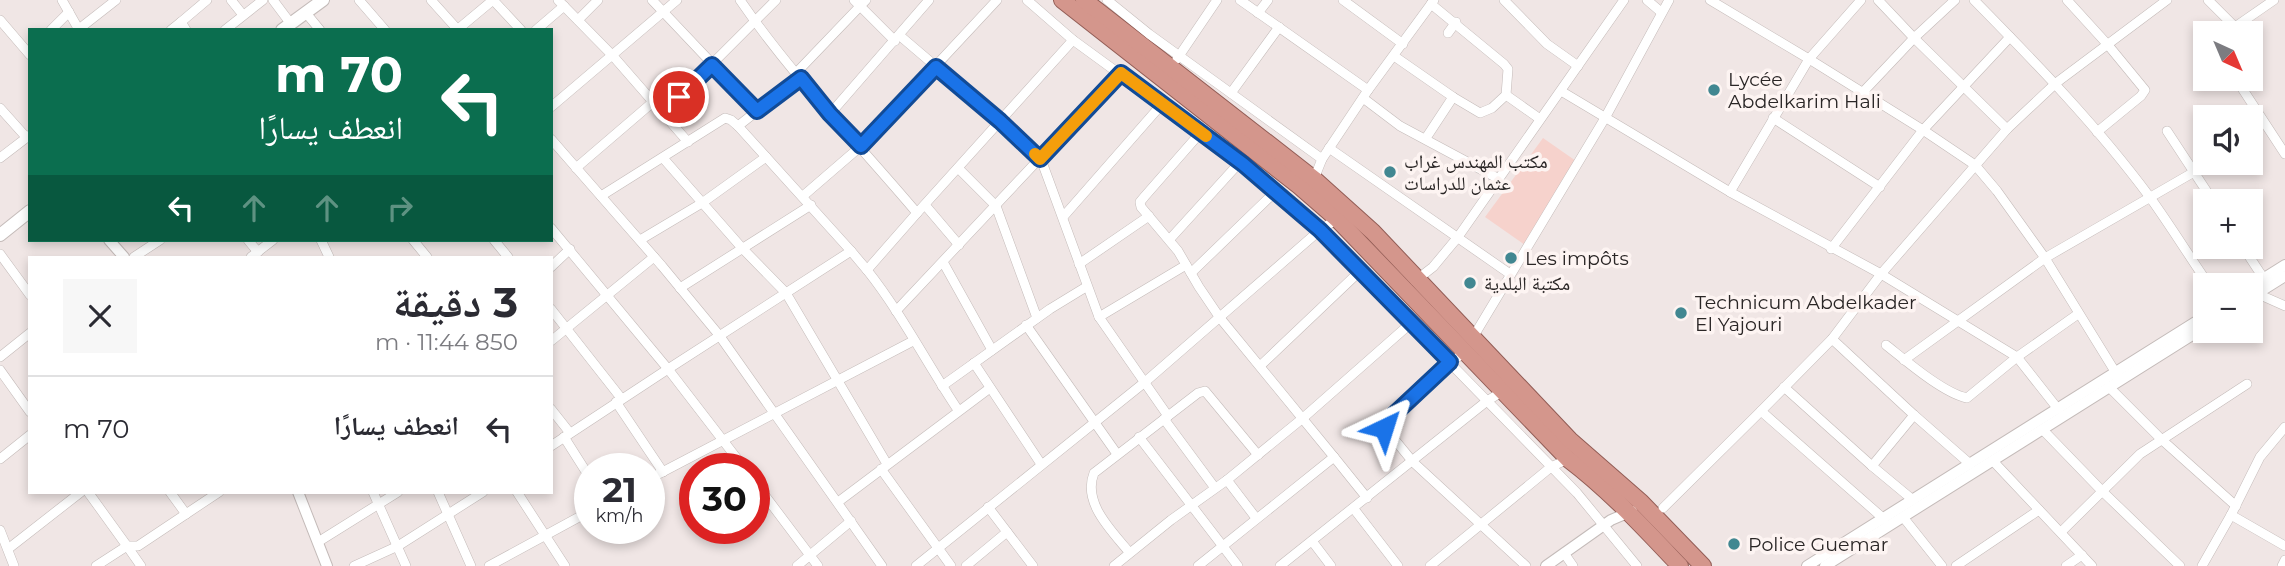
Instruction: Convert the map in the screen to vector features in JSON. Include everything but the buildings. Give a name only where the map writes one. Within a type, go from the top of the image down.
[{"type":"highway","points":[[1062,0],[1299,186],[1337,219],[1417,303],[1469,345],[1570,440],[1635,508],[1680,566]]},
{"type":"highway","points":[[1084,0],[1104,4],[1314,178],[1418,278],[1503,391],[1568,459],[1635,508],[1703,566]]},
{"type":"main road","points":[[286,27],[323,0]]},
{"type":"main road","points":[[0,235],[28,213]]},
{"type":"street","points":[[62,0],[78,28]]},
{"type":"street","points":[[80,28],[116,0]]},
{"type":"street","points":[[183,26],[207,0]]},
{"type":"street","points":[[231,0],[243,15]]},
{"type":"street","points":[[227,28],[263,0]]},
{"type":"street","points":[[273,0],[286,27]]},
{"type":"street","points":[[359,0],[383,28]]},
{"type":"street","points":[[449,0],[435,4],[456,28]]},
{"type":"street","points":[[460,28],[493,0],[519,28]]},
{"type":"street","points":[[578,20],[598,0]]},
{"type":"street","points":[[652,0],[757,111]]},
{"type":"street","points":[[553,105],[677,0]]},
{"type":"street","points":[[740,0],[830,114],[918,213]]},
{"type":"street","points":[[663,113],[776,0]]},
{"type":"street","points":[[830,114],[929,0]]},
{"type":"street","points":[[803,197],[861,146],[997,0]]},
{"type":"street","points":[[1027,0],[1073,40],[1240,162],[1320,230],[1551,467],[1605,525],[1637,566]]},
{"type":"street","points":[[1217,0],[1176,62],[1231,93],[1322,159]]},
{"type":"street","points":[[1240,0],[1365,94],[1400,125],[1499,179]]},
{"type":"street","points":[[1258,13],[1268,0]]},
{"type":"street","points":[[1343,0],[1403,44]]},
{"type":"street","points":[[1504,0],[1547,44],[1578,66]]},
{"type":"street","points":[[1647,0],[1661,12]]},
{"type":"street","points":[[1526,566],[1413,462],[1386,432],[1385,426],[1469,345],[1605,118],[1669,0]]},
{"type":"street","points":[[1878,0],[2007,129]]},
{"type":"street","points":[[1863,92],[1914,38],[1955,0]]},
{"type":"street","points":[[1975,0],[2056,83],[2098,132],[2150,197],[2201,273]]},
{"type":"street","points":[[2067,0],[2146,90],[2098,132]]},
{"type":"street","points":[[1663,508],[1832,339],[1881,274],[2007,129],[2056,83],[2167,0]]},
{"type":"street","points":[[2208,0],[2224,21]]},
{"type":"street","points":[[2244,21],[2274,0]]},
{"type":"street","points":[[1714,1],[1810,58],[1975,165],[2045,258],[2118,377]]},
{"type":"street","points":[[1730,192],[1810,58],[1858,1]]},
{"type":"street","points":[[738,126],[799,75],[860,2],[897,38],[1000,121],[1040,159],[1099,317],[1215,488]]},
{"type":"street","points":[[1314,178],[1322,159],[1365,94],[1432,2],[1508,69],[1506,95],[1492,108],[1480,113],[1394,56]]},
{"type":"street","points":[[1405,291],[1433,267],[1458,237],[1561,91],[1618,2]]},
{"type":"street","points":[[538,28],[561,3],[613,56],[688,142]]},
{"type":"street","points":[[53,28],[69,12]]},
{"type":"street","points":[[306,13],[318,28]]},
{"type":"street","points":[[0,20],[28,51]]},
{"type":"street","points":[[1448,33],[1456,22]]},
{"type":"street","points":[[1231,93],[1279,27]]},
{"type":"street","points":[[1831,249],[1923,130],[2010,37]]},
{"type":"street","points":[[867,271],[1073,40]]},
{"type":"street","points":[[896,311],[1121,73]]},
{"type":"street","points":[[1561,91],[1730,192],[1881,274],[2017,357],[2057,409]]},
{"type":"street","points":[[2244,91],[2285,155]]},
{"type":"street","points":[[1506,95],[1540,119]]},
{"type":"street","points":[[1426,138],[1453,97]]},
{"type":"street","points":[[576,168],[653,102]]},
{"type":"street","points":[[1063,217],[1162,104]]},
{"type":"street","points":[[0,108],[28,136],[0,158]]},
{"type":"street","points":[[601,196],[725,118],[729,119],[811,205],[867,271],[896,311],[958,410]]},
{"type":"street","points":[[1773,118],[1880,187]]},
{"type":"street","points":[[1267,141],[1273,124]]},
{"type":"street","points":[[2167,131],[2193,170]]},
{"type":"street","points":[[1201,132],[1142,199],[1141,206],[1170,239],[1220,318],[1367,498]]},
{"type":"street","points":[[553,141],[719,335],[882,566]]},
{"type":"street","points":[[1329,148],[1510,274]]},
{"type":"street","points":[[640,240],[702,203],[766,157]]},
{"type":"street","points":[[663,158],[742,248],[786,293],[884,466],[951,566]]},
{"type":"street","points":[[1170,239],[1240,162]]},
{"type":"street","points":[[958,169],[996,206],[1037,318]]},
{"type":"street","points":[[1904,360],[2045,258],[2193,173]]},
{"type":"street","points":[[1099,317],[1189,269],[1276,191]]},
{"type":"street","points":[[680,288],[811,205]]},
{"type":"street","points":[[925,205],[959,245]]},
{"type":"street","points":[[1079,264],[1149,216]]},
{"type":"street","points":[[916,566],[1145,382],[1320,230],[1337,219]]},
{"type":"street","points":[[553,230],[734,453]]},
{"type":"street","points":[[111,242],[123,256]]},
{"type":"street","points":[[136,256],[157,242]]},
{"type":"street","points":[[254,255],[270,242]]},
{"type":"street","points":[[415,242],[427,256]]},
{"type":"street","points":[[496,242],[507,256]]},
{"type":"street","points":[[553,265],[570,249]]},
{"type":"street","points":[[553,445],[851,251]]},
{"type":"street","points":[[0,254],[28,292]]},
{"type":"street","points":[[553,339],[654,257]]},
{"type":"street","points":[[2251,259],[2267,282]]},
{"type":"street","points":[[943,262],[992,350]]},
{"type":"street","points":[[2263,285],[2285,265]]},
{"type":"street","points":[[1417,303],[1429,291],[1433,267]]},
{"type":"street","points":[[1260,366],[1360,271]]},
{"type":"street","points":[[2267,282],[2285,276]]},
{"type":"street","points":[[942,386],[1026,325],[1086,287]]},
{"type":"street","points":[[2263,297],[2285,306]]},
{"type":"street","points":[[553,311],[619,400],[651,453]]},
{"type":"street","points":[[1886,345],[1904,360],[1967,398],[2017,357],[2078,314]]},
{"type":"street","points":[[1114,566],[1258,455],[1411,323]]},
{"type":"street","points":[[1825,566],[2109,387],[2118,377],[2193,324]]},
{"type":"street","points":[[1026,325],[1117,454]]},
{"type":"street","points":[[1807,566],[2057,409],[2193,334]]},
{"type":"street","points":[[0,357],[28,335]]},
{"type":"street","points":[[1832,339],[1970,464]]},
{"type":"street","points":[[665,471],[913,341]]},
{"type":"street","points":[[974,363],[1041,464]]},
{"type":"street","points":[[0,370],[28,409]]},
{"type":"street","points":[[2061,533],[2140,454],[2247,384]]},
{"type":"street","points":[[1784,387],[1913,500]]},
{"type":"street","points":[[2109,387],[2233,511],[2285,546]]},
{"type":"street","points":[[838,502],[990,388]]},
{"type":"street","points":[[1129,552],[1101,517],[1091,492],[1094,473],[1139,437],[1198,393],[1205,391],[1258,455]]},
{"type":"street","points":[[1280,566],[1503,391]]},
{"type":"street","points":[[1761,411],[1884,519]]},
{"type":"street","points":[[553,412],[577,453]]},
{"type":"street","points":[[1872,466],[1914,415]]},
{"type":"street","points":[[2043,430],[2180,566]]},
{"type":"street","points":[[2202,566],[2260,457],[2284,430]]},
{"type":"street","points":[[0,458],[28,437]]},
{"type":"street","points":[[1139,437],[1238,566]]},
{"type":"street","points":[[1198,566],[1334,457]]},
{"type":"street","points":[[1430,566],[1551,467],[1568,459]]},
{"type":"street","points":[[1993,461],[2092,566]]},
{"type":"street","points":[[1227,480],[1256,518]]},
{"type":"street","points":[[4,544],[78,494]]},
{"type":"street","points":[[89,494],[141,566]]},
{"type":"street","points":[[171,494],[186,514]]},
{"type":"street","points":[[96,566],[127,546],[138,546],[216,494]]},
{"type":"street","points":[[299,494],[327,566]]},
{"type":"street","points":[[374,494],[406,566]]},
{"type":"street","points":[[318,542],[395,494]]},
{"type":"street","points":[[439,494],[471,566]]},
{"type":"street","points":[[354,566],[398,546],[480,494]]},
{"type":"street","points":[[518,494],[565,566]]},
{"type":"street","points":[[770,502],[818,566]]},
{"type":"street","points":[[988,507],[1033,566]]},
{"type":"street","points":[[1546,566],[1611,520],[1635,508]]},
{"type":"street","points":[[1354,509],[1398,566]]},
{"type":"street","points":[[1956,566],[2039,510]]},
{"type":"street","points":[[1903,517],[1942,566]]},
{"type":"street","points":[[489,566],[574,520]]},
{"type":"street","points":[[797,566],[851,521]]},
{"type":"street","points":[[0,530],[14,566]]},
{"type":"street","points":[[966,566],[1007,532]]},
{"type":"street","points":[[1312,541],[1331,566]]},
{"type":"street","points":[[1564,553],[1573,566]]},
{"type":"street","points":[[2066,566],[2082,555]]},
{"type":"street","points":[[2282,566],[2285,560]]},
{"type":"shaded area","points":[[1543,138],[1576,161],[1525,245],[1485,217]]},
{"type":"slow traffic","points":[[1035,154],[1040,159],[1121,73],[1206,136]]},
{"type":"place","name":"Lycée Abdelkarim Hali","points":[[1714,90]]},
{"type":"place","name":"مكتب المهندس غراب عثمان للدراسات","points":[[1390,172]]},
{"type":"place","name":"Les impôts","points":[[1511,258]]},
{"type":"place","name":"مكتبة البلدية","points":[[1470,283]]},
{"type":"place","name":"Technicum Abdelkader El Yajouri","points":[[1681,313]]},
{"type":"place","name":"Police Guemar","points":[[1734,544]]},
{"type":"route","points":[[679,97],[712,65],[757,111],[801,78],[861,146],[936,67],[1040,159],[1121,73],[1269,185],[1320,230],[1450,362],[1387,421],[1384,428]]}]
